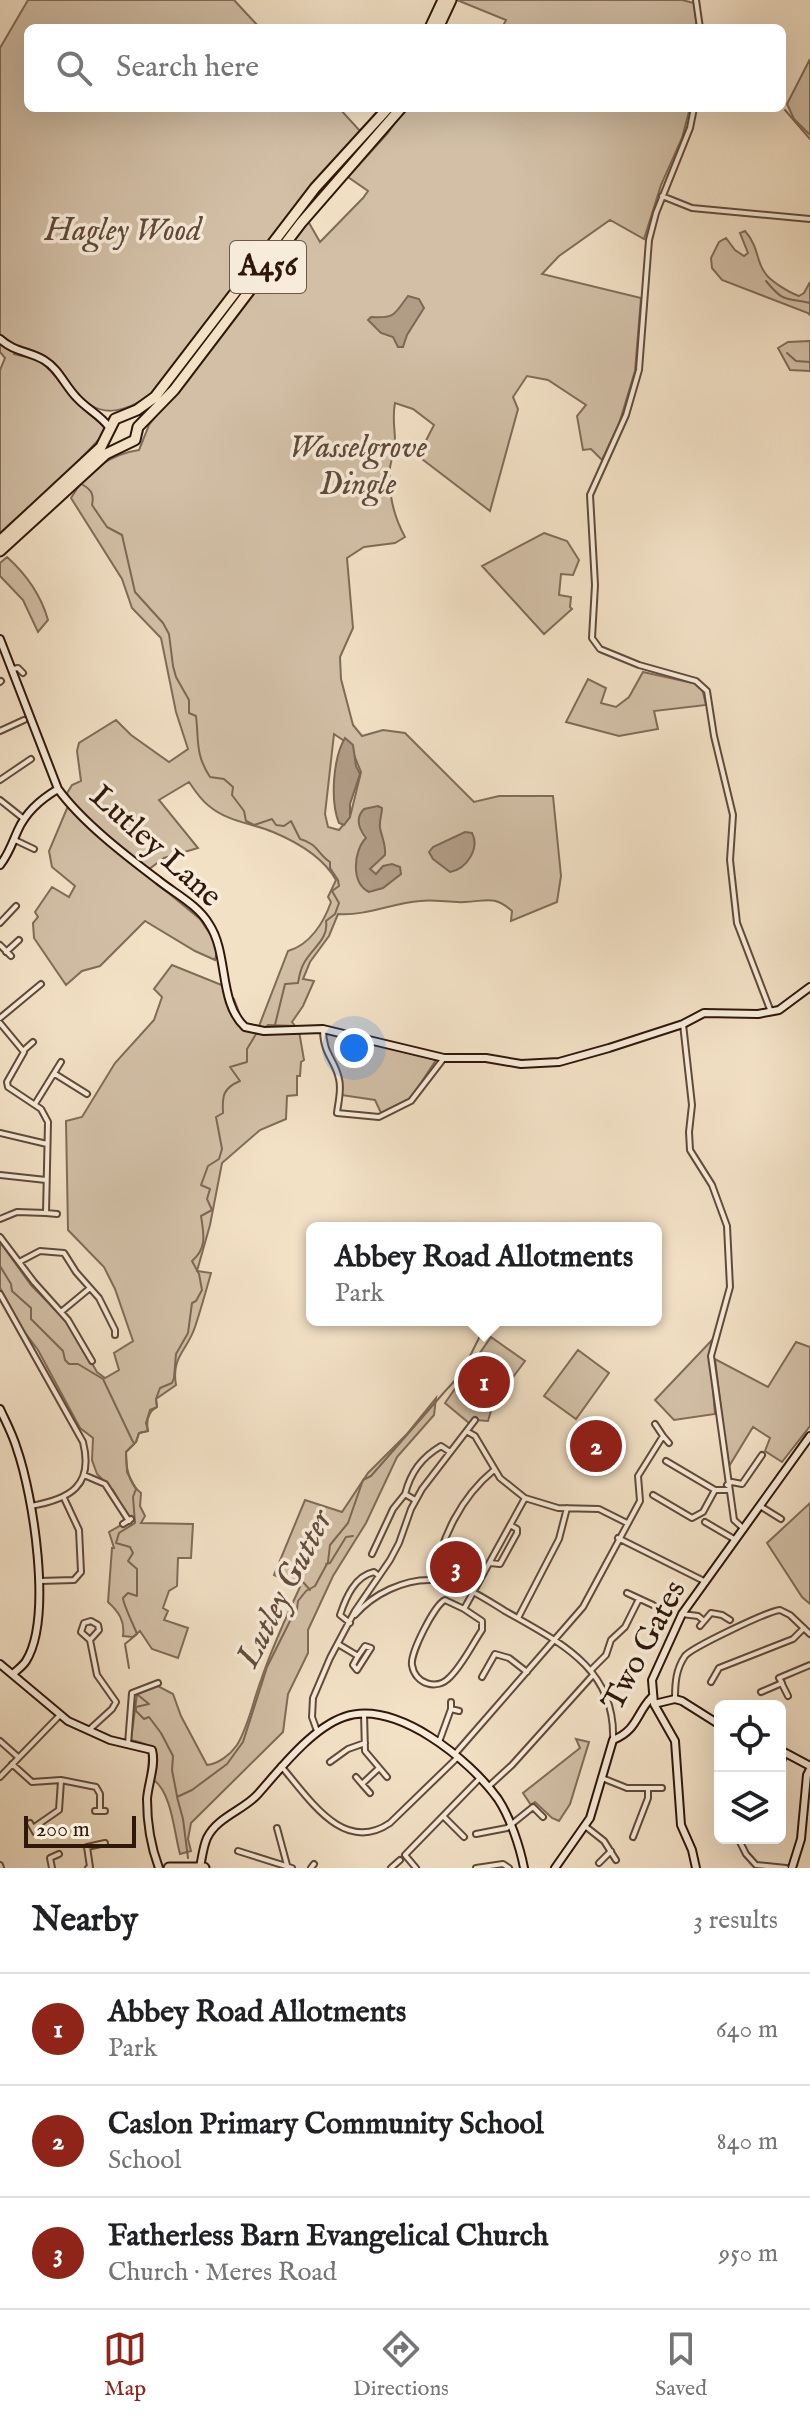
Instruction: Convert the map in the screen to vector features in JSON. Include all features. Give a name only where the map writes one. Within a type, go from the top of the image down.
[{"type":"highway","points":[[432,24],[443,0]]},
{"type":"highway","points":[[440,24],[451,0]]},
{"type":"highway","name":"A456","points":[[0,541],[101,447],[114,423],[146,405],[166,384],[315,188],[384,112]]},
{"type":"highway","name":"A456","points":[[138,427],[174,390],[301,223],[398,112]]},
{"type":"highway","points":[[0,551],[106,454],[135,440],[138,427],[132,419],[114,423],[113,441],[123,445]]},
{"type":"highway","points":[[169,1868],[196,1868]]},
{"type":"street","points":[[696,0],[699,24]]},
{"type":"street","points":[[693,112],[649,240],[639,370],[626,415],[590,495],[595,585],[592,638],[600,649],[639,665],[696,681],[707,691],[733,815],[730,860],[737,923],[771,1012]]},
{"type":"street","points":[[662,196],[692,208],[810,219]]},
{"type":"street","points":[[0,339],[18,352],[43,359],[79,401],[114,423]]},
{"type":"street","name":"Lutley Lane","points":[[0,639],[58,789],[73,807],[140,867],[190,904],[209,923],[218,943],[231,1003],[242,1025],[264,1031],[323,1029]]},
{"type":"street","points":[[11,670],[18,668],[23,673]]},
{"type":"street","points":[[0,731],[24,720]]},
{"type":"street","points":[[21,758],[25,764]]},
{"type":"street","points":[[0,780],[31,759]]},
{"type":"street","points":[[0,864],[8,855],[24,819],[43,799],[58,789]]},
{"type":"street","points":[[0,800],[24,819]]},
{"type":"street","points":[[14,840],[32,846]]},
{"type":"street","points":[[0,923],[16,906]]},
{"type":"street","points":[[6,952],[19,940]]},
{"type":"street","points":[[0,945],[11,956]]},
{"type":"street","points":[[41,984],[0,1020],[24,1050],[24,1056],[7,1085],[35,1104],[47,1117],[46,1213]]},
{"type":"street","points":[[444,1058],[411,1101],[379,1117],[337,1113],[339,1077],[328,1059],[323,1029],[444,1058],[486,1058],[521,1064],[559,1062],[683,1024],[704,1013],[771,1012],[784,1007],[810,987]]},
{"type":"street","points":[[683,1024],[692,1105],[690,1150],[712,1185],[727,1226],[730,1287],[711,1356],[734,1520],[744,1530]]},
{"type":"street","points":[[24,1050],[33,1042]]},
{"type":"street","points":[[35,1104],[61,1062]]},
{"type":"street","points":[[54,1074],[84,1093],[77,1097]]},
{"type":"street","points":[[1,1136],[47,1144]]},
{"type":"street","points":[[0,1175],[46,1180]]},
{"type":"street","points":[[0,1219],[10,1213],[57,1214]]},
{"type":"street","points":[[0,1237],[75,1330],[92,1361]]},
{"type":"street","points":[[20,1262],[40,1251],[62,1251],[115,1321],[115,1335]]},
{"type":"street","points":[[61,1312],[91,1287]]},
{"type":"street","points":[[0,1294],[83,1442],[87,1462],[75,1490],[64,1498],[31,1506]]},
{"type":"street","points":[[0,1312],[7,1308]]},
{"type":"street","points":[[0,1409],[17,1448],[31,1506],[38,1581],[38,1611],[31,1650],[13,1674]]},
{"type":"street","points":[[381,1594],[376,1586],[399,1543],[415,1500],[475,1420]]},
{"type":"street","points":[[655,1424],[669,1443]]},
{"type":"street","points":[[468,1432],[475,1436],[505,1483],[525,1498],[545,1506],[599,1509],[627,1523]]},
{"type":"street","points":[[281,1766],[339,1828],[363,1834],[380,1830],[390,1823],[456,1755],[583,1607],[640,1498],[638,1476],[663,1436]]},
{"type":"street","name":"Two Gates","points":[[613,1740],[636,1724],[653,1701],[652,1680],[682,1614],[810,1436]]},
{"type":"street","points":[[372,1554],[418,1463],[441,1446],[450,1452]]},
{"type":"street","points":[[666,1461],[715,1490],[728,1487],[732,1482],[742,1484],[762,1455]]},
{"type":"street","points":[[434,1579],[450,1526],[469,1496],[494,1470]]},
{"type":"street","points":[[84,1475],[105,1484],[128,1521]]},
{"type":"street","points":[[653,1495],[662,1504],[695,1518],[708,1505],[715,1490]]},
{"type":"street","points":[[405,1494],[415,1500]]},
{"type":"street","points":[[38,1581],[74,1580],[81,1572],[79,1530],[64,1498]]},
{"type":"street","points":[[464,1609],[525,1498]]},
{"type":"street","points":[[760,1506],[781,1520],[788,1516]]},
{"type":"street","points":[[518,1618],[559,1539],[567,1508]]},
{"type":"street","points":[[705,1522],[736,1540]]},
{"type":"street","points":[[490,1563],[497,1565],[503,1560],[517,1533],[517,1529],[510,1525]]},
{"type":"street","points":[[618,1538],[706,1582]]},
{"type":"street","points":[[350,1623],[340,1615],[355,1584],[371,1572],[379,1578]]},
{"type":"street","points":[[319,1733],[312,1717],[313,1698],[338,1644],[374,1581],[379,1578]]},
{"type":"street","points":[[354,1617],[381,1594],[418,1581],[434,1579],[473,1593],[556,1639],[592,1672],[606,1694],[613,1714],[613,1740],[585,1826],[555,1868]]},
{"type":"street","points":[[627,1593],[653,1605]]},
{"type":"street","points":[[488,1787],[512,1765],[606,1655],[613,1638],[625,1627],[639,1599]]},
{"type":"street","points":[[445,1600],[464,1609],[482,1621],[482,1630],[448,1680],[435,1685],[424,1682],[414,1672],[412,1657],[436,1606],[445,1600]]},
{"type":"street","points":[[675,1699],[676,1674],[686,1655],[693,1649],[775,1610],[790,1615],[810,1634]]},
{"type":"street","points":[[700,1626],[711,1613],[730,1620]]},
{"type":"street","points":[[682,1614],[698,1616],[704,1621]]},
{"type":"street","points":[[87,1731],[116,1704],[114,1696],[95,1671],[90,1640],[82,1635],[84,1623],[91,1621],[98,1625],[99,1630],[90,1640]]},
{"type":"street","points":[[711,1682],[719,1668],[793,1639],[804,1628]]},
{"type":"street","points":[[338,1644],[358,1656]]},
{"type":"street","points":[[365,1646],[371,1648],[357,1670],[353,1665],[358,1656],[365,1646]]},
{"type":"street","points":[[482,1677],[495,1654],[509,1658],[527,1672]]},
{"type":"street","points":[[0,1664],[60,1715],[87,1731],[152,1750],[148,1817],[159,1868]]},
{"type":"street","points":[[788,1696],[779,1678],[810,1665]]},
{"type":"street","points":[[128,1744],[132,1693],[158,1683]]},
{"type":"street","points":[[761,1692],[782,1683]]},
{"type":"street","points":[[695,1868],[681,1825],[674,1735],[653,1701],[675,1699],[714,1722]]},
{"type":"street","points":[[439,1742],[451,1702]]},
{"type":"street","points":[[451,1709],[459,1711]]},
{"type":"street","points":[[364,1714],[368,1757],[387,1777]]},
{"type":"street","points":[[196,1868],[212,1831],[255,1797],[281,1766],[319,1733],[345,1716],[364,1714],[383,1714],[439,1742],[480,1778],[499,1801],[524,1868]]},
{"type":"street","points":[[0,1777],[60,1715]]},
{"type":"street","points":[[0,1741],[18,1757]]},
{"type":"street","points":[[330,1762],[348,1749],[365,1743]]},
{"type":"street","points":[[741,1844],[756,1865],[789,1868],[801,1839],[810,1768],[786,1754]]},
{"type":"street","points":[[12,1764],[29,1781],[61,1780],[96,1787],[100,1794],[100,1811]]},
{"type":"street","points":[[362,1784],[378,1769]]},
{"type":"street","points":[[356,1777],[370,1793]]},
{"type":"street","points":[[416,1868],[405,1855],[480,1778]]},
{"type":"street","points":[[602,1778],[627,1788],[662,1788]]},
{"type":"street","points":[[32,1827],[59,1810],[61,1780]]},
{"type":"street","points":[[633,1837],[648,1798],[648,1789]]},
{"type":"street","points":[[476,1834],[510,1826],[533,1807],[543,1817]]},
{"type":"street","points":[[443,1816],[464,1837]]},
{"type":"street","points":[[585,1826],[604,1841],[616,1860]]},
{"type":"street","points":[[277,1828],[290,1867]]},
{"type":"street","points":[[79,1846],[105,1843]]},
{"type":"street","points":[[87,1847],[90,1868]]},
{"type":"street","points":[[238,1851],[290,1867]]},
{"type":"street","points":[[599,1863],[611,1851]]},
{"type":"street","points":[[40,1862],[59,1854]]},
{"type":"street","points":[[50,1858],[52,1868]]},
{"type":"street","points":[[391,1868],[400,1860]]},
{"type":"street","points":[[476,1868],[503,1864],[509,1868]]},
{"type":"green space","name":"Hagley Wood","points":[[28,0],[234,0],[256,24],[24,24],[24,112],[343,112],[361,132],[290,213],[155,392],[144,399],[122,409],[102,410],[82,399],[55,366],[16,349],[14,354],[43,361],[51,368],[72,396],[104,425],[104,434],[73,467],[0,533],[0,370],[5,358],[0,352],[0,48]]},
{"type":"green space","points":[[457,0],[682,0],[694,3],[697,24],[504,24],[506,20]]},
{"type":"green space","points":[[810,59],[810,135],[794,119],[787,104]]},
{"type":"green space","name":"Wasselgrove Dingle","points":[[402,112],[689,112],[644,239],[610,220],[559,256],[542,274],[641,298],[635,371],[619,424],[602,460],[591,449],[583,450],[577,416],[586,405],[548,380],[527,376],[513,397],[518,409],[490,511],[418,456],[434,425],[413,409],[395,403],[395,445],[390,486],[394,512],[405,537],[395,543],[364,547],[347,558],[353,628],[340,657],[341,679],[353,725],[362,736],[383,730],[405,733],[474,802],[499,796],[553,796],[561,876],[557,902],[511,921],[512,911],[490,900],[420,901],[338,914],[329,936],[310,962],[303,979],[314,981],[292,1022],[295,1026],[268,1025],[261,1031],[299,1031],[304,1060],[301,1062],[300,1076],[297,1076],[297,1095],[287,1096],[286,1119],[260,1130],[222,1163],[197,1271],[211,1273],[192,1335],[178,1361],[176,1385],[156,1399],[157,1407],[148,1417],[148,1431],[139,1433],[136,1442],[126,1452],[129,1474],[141,1493],[140,1506],[145,1516],[141,1523],[193,1524],[191,1558],[178,1558],[177,1586],[169,1591],[163,1608],[168,1611],[164,1620],[188,1628],[178,1658],[152,1649],[140,1631],[133,1637],[123,1636],[120,1617],[108,1602],[114,1548],[109,1532],[130,1520],[113,1490],[97,1474],[92,1460],[93,1438],[80,1428],[0,1288],[0,1242],[31,1285],[70,1325],[97,1372],[105,1378],[119,1370],[114,1353],[133,1341],[115,1289],[104,1267],[68,1230],[66,1121],[82,1117],[115,1063],[154,1020],[162,997],[154,989],[172,965],[224,986],[225,995],[234,999],[243,1023],[259,1026],[288,951],[303,944],[320,925],[331,902],[328,897],[336,880],[317,857],[300,846],[273,832],[216,811],[203,801],[189,782],[159,800],[198,848],[164,858],[148,870],[75,807],[66,795],[72,785],[81,781],[77,751],[79,743],[116,720],[131,735],[169,762],[188,749],[176,712],[161,638],[132,608],[122,579],[71,498],[84,480],[100,466],[118,456],[139,450],[149,425],[308,221],[320,242],[363,198],[368,191],[348,177],[388,133]],"holes":[[[334,734],[350,745],[361,772],[350,817],[339,830],[328,827],[325,814]]]},
{"type":"green space","points":[[745,231],[771,280],[799,296],[810,282],[810,315],[722,280],[712,268],[711,258],[719,242],[726,238],[735,250],[744,256],[748,253],[740,233]]},
{"type":"green space","points":[[810,341],[810,371],[790,370],[778,348],[788,342]]},
{"type":"green space","points":[[544,533],[567,541],[579,560],[573,575],[561,574],[559,595],[571,597],[572,609],[544,634],[482,566]]},
{"type":"green space","points":[[7,557],[27,578],[41,602],[48,620],[38,632],[23,600],[0,576],[0,563]]},
{"type":"green space","points":[[643,672],[697,684],[702,688],[706,705],[654,711],[658,729],[619,736],[566,722],[588,679],[606,688],[601,703],[616,707],[629,697]]},
{"type":"green space","points":[[68,806],[200,919],[218,946],[215,960],[145,921],[100,966],[82,971],[66,985],[34,938],[33,923],[38,917],[35,912],[52,887],[69,897],[75,886],[52,867],[49,851]]},
{"type":"green space","points":[[326,1034],[436,1060],[411,1098],[381,1113],[375,1100],[341,1095],[340,1076],[326,1045]]},
{"type":"green space","points":[[491,1337],[525,1361],[493,1404],[488,1421],[469,1423],[445,1403]]},
{"type":"green space","points":[[713,1339],[710,1354],[715,1414],[674,1420],[655,1400]]},
{"type":"green space","points":[[796,1342],[810,1347],[810,1426],[782,1462],[765,1451],[770,1438],[753,1427],[728,1468],[715,1359],[768,1387]]},
{"type":"green space","points":[[578,1350],[609,1373],[576,1419],[544,1396]]},
{"type":"green space","points":[[436,1398],[434,1415],[397,1457],[366,1523],[333,1576],[308,1630],[308,1653],[288,1694],[283,1732],[191,1823],[188,1839],[191,1851],[180,1854],[169,1804],[154,1780],[156,1752],[148,1745],[131,1740],[137,1694],[158,1686],[173,1694],[207,1765],[231,1752],[245,1729],[270,1656],[300,1587],[274,1575],[305,1500],[342,1512],[368,1473],[407,1434]]},
{"type":"green space","points":[[810,1503],[810,1604],[802,1597],[767,1543]]},
{"type":"green space","points":[[576,1739],[589,1742],[570,1804],[559,1821],[535,1802],[531,1805],[523,1793],[580,1748]]},
{"type":"shaded area","points":[[408,296],[419,299],[424,308],[403,347],[398,347],[393,337],[381,333],[368,320],[394,314]]},
{"type":"shaded area","points":[[345,738],[353,745],[360,774],[350,804],[350,817],[344,825],[339,823],[336,814],[334,792],[335,768]]},
{"type":"shaded area","points":[[382,808],[380,825],[385,855],[370,869],[376,874],[383,866],[392,864],[400,867],[401,874],[383,888],[369,892],[357,874],[359,850],[366,838],[359,820],[364,809]]},
{"type":"shaded area","points":[[465,832],[472,833],[473,851],[462,867],[450,872],[429,852],[433,847]]},
{"type":"waterway","points":[[786,111],[810,139]]},
{"type":"waterway","points":[[766,281],[782,296],[810,303]]},
{"type":"waterway","points":[[787,353],[796,361],[810,362]]},
{"type":"waterway","points":[[83,485],[92,493],[92,505],[107,527],[122,535],[135,592],[169,634],[176,677],[189,700],[189,713],[196,716],[200,754],[210,777],[224,779],[233,787],[232,795],[244,811],[246,821],[254,825],[272,819],[276,825],[284,826],[291,821],[300,839],[311,844],[330,862],[330,868],[338,880],[339,886],[332,891],[339,903],[335,914],[326,921],[325,933],[304,963],[298,983],[285,984],[274,1029]]},
{"type":"waterway","points":[[129,1668],[125,1644],[137,1634],[123,1598],[128,1593],[137,1596],[137,1569],[128,1561],[133,1553],[130,1547],[116,1543],[119,1533],[135,1523],[133,1497],[136,1489],[127,1472],[126,1452],[136,1442],[139,1433],[148,1431],[146,1423],[150,1410],[157,1407],[160,1388],[172,1383],[176,1354],[188,1333],[192,1303],[202,1290],[192,1261],[202,1246],[201,1216],[212,1210],[207,1199],[210,1189],[201,1185],[208,1166],[219,1159],[222,1149],[216,1117],[223,1113],[225,1093],[240,1081],[230,1067],[247,1062],[247,1049],[256,1034],[268,1034]]},
{"type":"waterway","points":[[0,1266],[12,1291],[31,1308],[31,1319],[63,1351],[65,1360],[103,1379],[133,1442]]},
{"type":"waterway","name":"Lutley Gutter","points":[[448,1388],[461,1374],[485,1326]]},
{"type":"waterway","name":"Lutley Gutter","points":[[188,1858],[177,1797],[192,1790],[227,1764],[243,1742],[267,1667],[290,1621],[296,1617],[298,1601],[315,1586],[328,1562],[330,1545],[348,1523],[363,1480],[371,1476],[447,1389]]},
{"type":"waterway","points":[[326,1564],[330,1563],[346,1537],[353,1536]]},
{"type":"waterway","points":[[303,1582],[310,1590]]},
{"type":"waterway","points":[[138,1695],[149,1704],[136,1707],[136,1711],[144,1719],[149,1717],[173,1756],[177,1796]]},
{"type":"place","name":"Abbey Road Allotments","points":[[484,1382]]},
{"type":"place","name":"Caslon Primary Community School","points":[[596,1446]]},
{"type":"place","name":"Fatherless Barn Evangelical Church","points":[[456,1567]]}]
